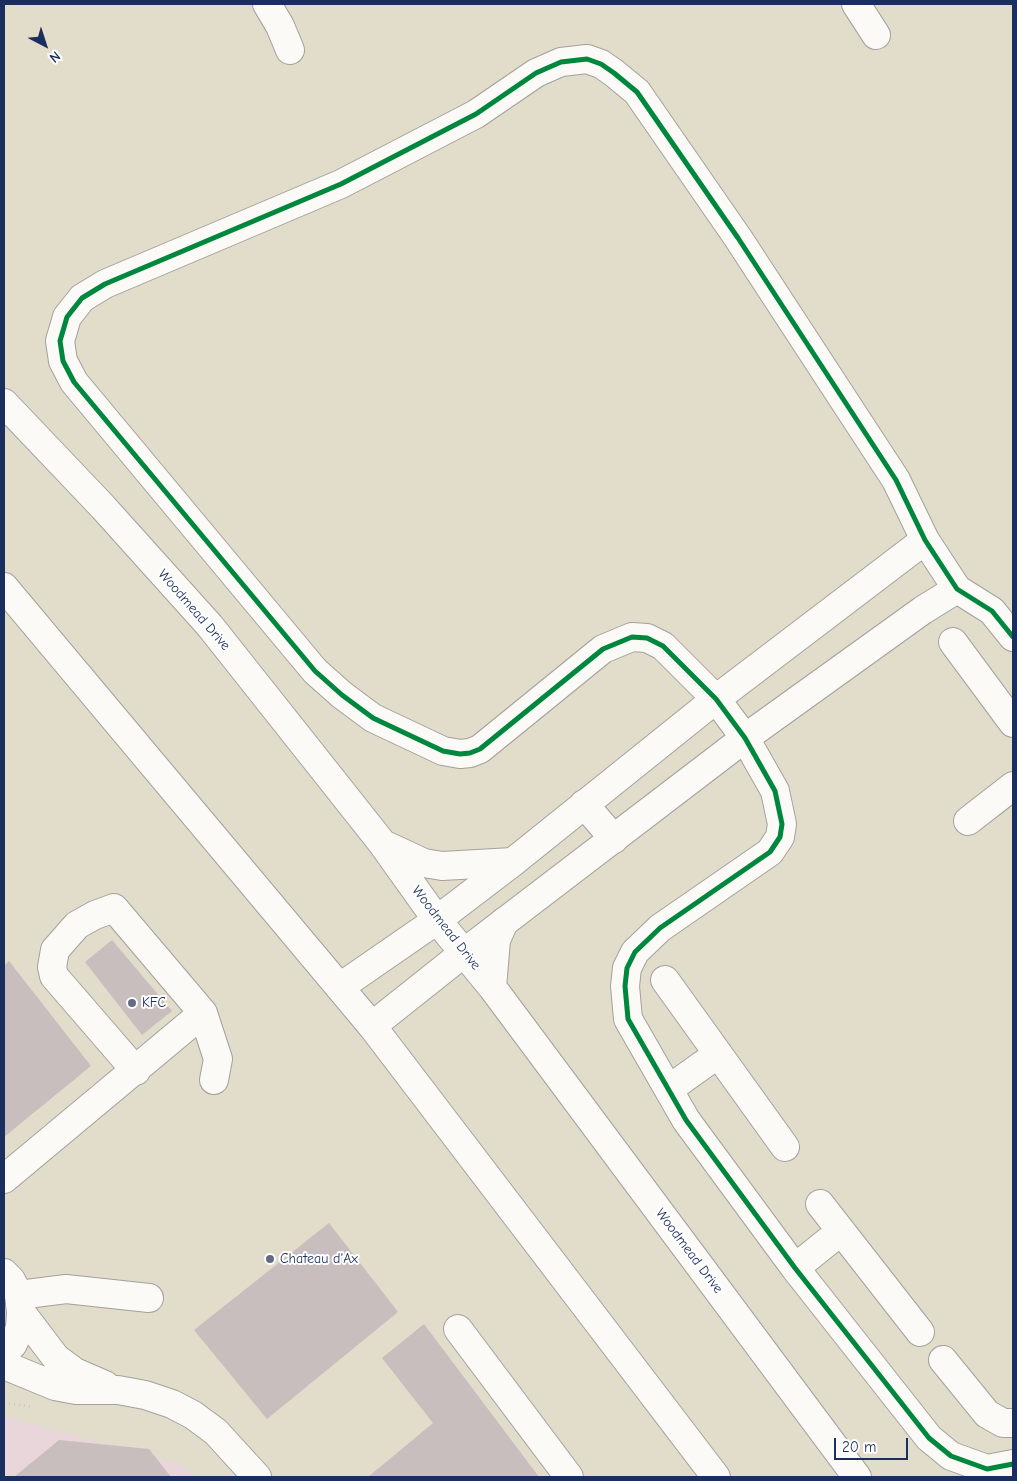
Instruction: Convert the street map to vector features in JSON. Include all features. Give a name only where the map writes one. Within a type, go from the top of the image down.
[{"type":"street","points":[[267,4],[280,26],[290,50]]},
{"type":"street","points":[[856,4],[876,35]]},
{"type":"street","points":[[1013,636],[992,611],[957,589],[925,540],[896,480],[738,238],[637,92],[614,72],[601,64],[586,59],[561,62],[536,73],[476,114],[341,184],[105,284],[82,298],[67,317],[60,341],[63,360],[74,382],[315,671],[342,695],[373,718],[443,751],[460,754],[470,753],[480,749],[603,649],[632,638],[647,638],[663,646],[716,699],[745,738],[775,791],[782,824],[777,844],[770,852],[660,928],[635,952],[628,968],[625,986],[628,1020],[686,1120],[795,1268],[929,1438],[951,1456],[986,1469],[1013,1464]]},
{"type":"street","name":"Woodmead Drive","points":[[4,403],[103,507],[210,626],[382,843],[437,920],[492,987],[857,1477]]},
{"type":"street","points":[[340,987],[437,920],[513,862],[716,699],[925,540]]},
{"type":"street","points":[[4,587],[372,1026],[716,1477]]},
{"type":"street","points":[[372,1026],[465,952],[745,738],[923,610],[957,589]]},
{"type":"street","points":[[953,642],[1013,723]]},
{"type":"street","points":[[968,821],[1013,786]]},
{"type":"street","points":[[584,804],[614,840]]},
{"type":"street","points":[[382,843],[424,863],[442,866],[513,862]]},
{"type":"street","points":[[136,1071],[54,976],[52,967],[55,950],[77,925],[94,915],[114,908],[203,1014],[218,1059],[214,1080]]},
{"type":"street","points":[[492,987],[496,940],[504,922]]},
{"type":"street","points":[[665,980],[785,1147]]},
{"type":"street","points":[[4,1180],[203,1014]]},
{"type":"street","points":[[668,1089],[718,1054]]},
{"type":"street","points":[[820,1204],[920,1332]]},
{"type":"street","points":[[795,1268],[841,1231]]},
{"type":"street","points":[[15,1293],[66,1289],[149,1298]]},
{"type":"street","points":[[4,1354],[13,1344],[20,1328],[15,1293]]},
{"type":"street","points":[[15,1293],[56,1358],[75,1372],[118,1390]]},
{"type":"street","points":[[458,1329],[569,1477]]},
{"type":"street","points":[[942,1360],[988,1414],[1003,1423],[1013,1423]]},
{"type":"street","points":[[4,1365],[40,1381],[62,1387],[76,1390],[118,1390],[145,1395],[172,1404],[194,1415],[216,1432],[257,1477]]},
{"type":"path","points":[[4,1403],[35,1407]]},
{"type":"shaded area","points":[[4,1416],[184,1466],[194,1477],[4,1477]]},
{"type":"building","points":[[112,940],[172,1011],[142,1035],[85,962]]},
{"type":"building","points":[[9,961],[91,1066],[4,1137],[4,966]]},
{"type":"building","points":[[329,1223],[398,1312],[267,1419],[194,1330]]},
{"type":"building","points":[[424,1324],[539,1477],[368,1477],[433,1423],[382,1358]]},
{"type":"building","points":[[59,1440],[149,1449],[171,1477],[14,1477]]},
{"type":"cycle path","points":[[1013,637],[992,611],[957,589],[925,540],[896,480],[738,238],[637,92],[601,64],[587,59],[561,62],[536,73],[476,114],[341,184],[105,284],[82,298],[67,317],[60,341],[63,361],[74,382],[315,671],[342,695],[373,718],[443,751],[460,754],[470,753],[480,749],[603,649],[632,637],[647,638],[663,646],[716,699],[745,738],[775,791],[782,824],[780,837],[770,852],[660,928],[635,952],[627,968],[625,986],[628,1019],[686,1120],[795,1268],[929,1438],[951,1456],[987,1469],[1013,1464]]},
{"type":"place","name":"KFC","points":[[132,1003]]},
{"type":"place","name":"Chateau d'Ax","points":[[270,1259]]}]
